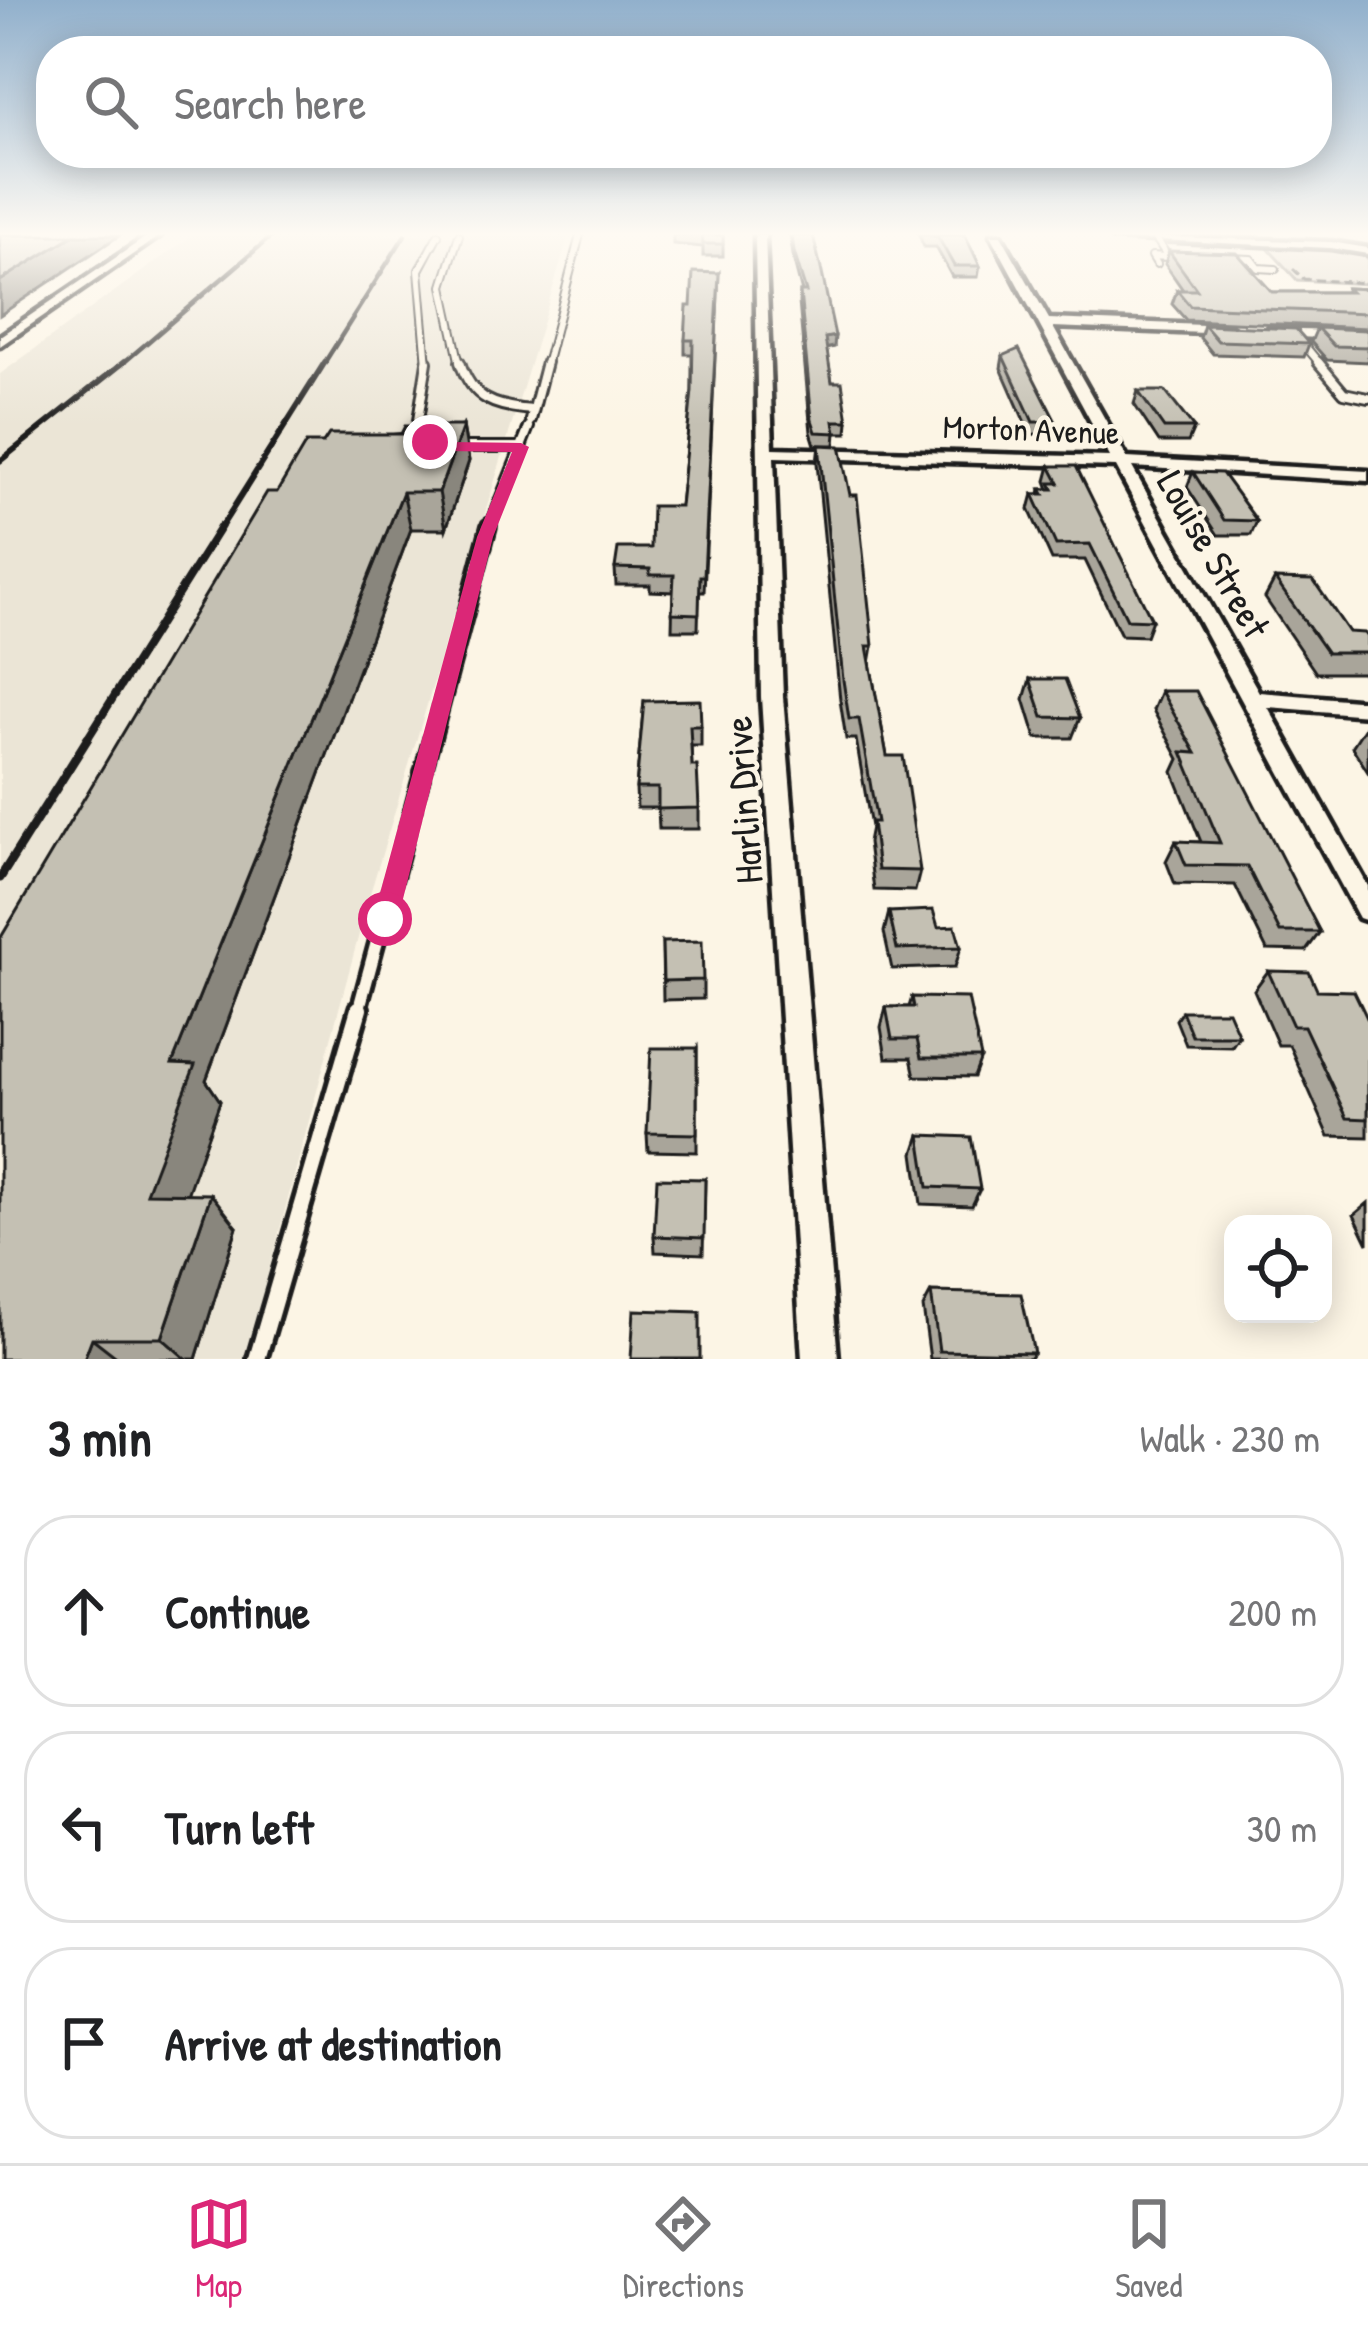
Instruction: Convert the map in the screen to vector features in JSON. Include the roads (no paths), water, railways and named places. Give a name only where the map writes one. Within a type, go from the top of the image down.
[{"type":"street","points":[[0,343],[64,298]]},
{"type":"street","name":"Harlin Drive","points":[[761,298],[772,697],[820,1359]]},
{"type":"street","name":"Louise Street","points":[[1032,298],[1368,910]]},
{"type":"street","points":[[1046,323],[1368,336]]},
{"type":"street","name":"Morton Avenue","points":[[765,452],[1120,462],[1368,476]]},
{"type":"street","points":[[1255,699],[1368,708]]},
{"type":"lane","points":[[422,298],[428,356],[416,428],[430,442]]},
{"type":"lane","points":[[445,298],[456,357],[468,387],[480,400],[531,419]]},
{"type":"lane","points":[[257,1359],[385,919],[485,537],[531,419],[563,298]]},
{"type":"lane","points":[[1294,332],[1344,393],[1368,398]]},
{"type":"lane","points":[[447,447],[521,447]]},
{"type":"railway","points":[[121,365],[199,298]]},
{"type":"railway","points":[[323,365],[365,298]]},
{"type":"railway","points":[[0,461],[124,362]]},
{"type":"railway","points":[[220,529],[325,362]]},
{"type":"railway","points":[[86,741],[221,526]]},
{"type":"railway","points":[[0,878],[88,738]]}]
